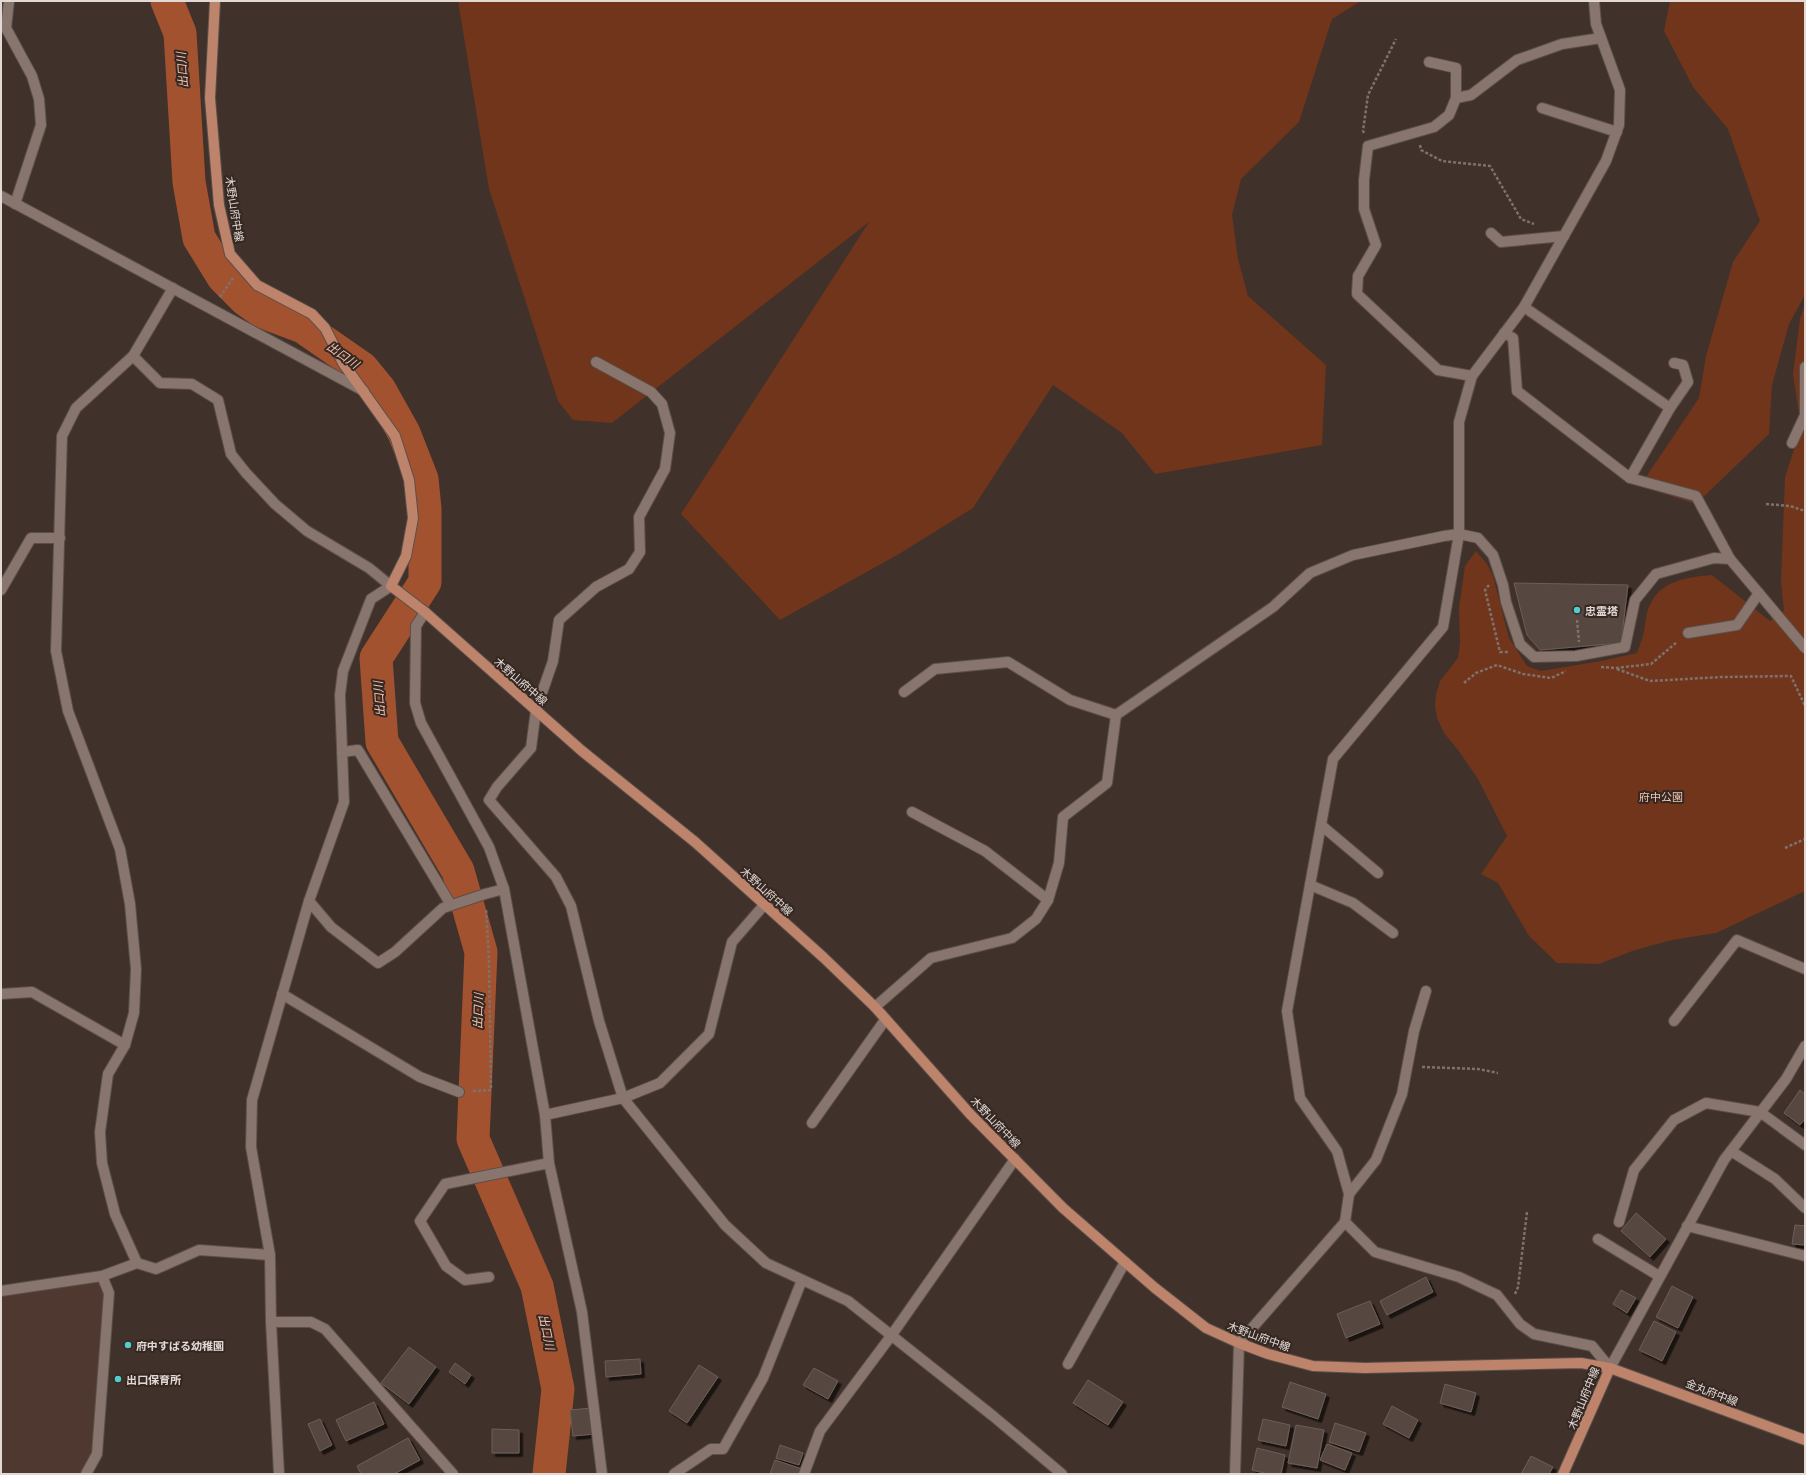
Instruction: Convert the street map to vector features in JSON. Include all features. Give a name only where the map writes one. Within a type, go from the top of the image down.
[{"type":"main road","name":"木野山府中線","points":[[215,1],[210,98],[219,205],[230,254],[257,285],[312,314],[326,328],[343,363],[396,436],[409,480],[413,518],[406,556],[394,588],[425,612],[582,751],[695,842],[875,1006],[885,1020],[970,1114],[1063,1208],[1155,1288],[1206,1328],[1239,1344],[1268,1354],[1313,1366],[1365,1368],[1581,1363],[1610,1368],[1563,1474]]},
{"type":"main road","name":"金丸府中線","points":[[1610,1368],[1805,1440]]},
{"type":"street","points":[[9,1],[6,28],[32,76],[39,99],[41,125],[15,204]]},
{"type":"street","points":[[1235,1474],[1239,1344],[1345,1222],[1348,1194],[1337,1151],[1300,1098],[1287,1011],[1333,758],[1443,627],[1459,534],[1459,422],[1472,376],[1524,307],[1606,161],[1617,132],[1619,125],[1620,90],[1596,24],[1594,1]]},
{"type":"street","points":[[1456,98],[1471,95],[1517,60],[1562,44],[1601,38]]},
{"type":"street","points":[[1429,62],[1456,68],[1456,98],[1449,115],[1434,127],[1368,146],[1364,180],[1364,209],[1376,245],[1358,276],[1357,294],[1438,370],[1472,376]]},
{"type":"street","points":[[1542,108],[1617,132]]},
{"type":"street","points":[[1,196],[365,392]]},
{"type":"street","points":[[1490,233],[1501,242],[1564,236]]},
{"type":"street","points":[[138,1263],[115,1214],[102,1163],[100,1132],[108,1074],[125,1045],[134,1013],[136,969],[130,904],[120,849],[68,711],[56,651],[62,436],[76,408],[133,356],[173,288]]},
{"type":"street","points":[[1524,307],[1670,408]]},
{"type":"street","points":[[1504,333],[1513,338],[1517,391],[1630,478],[1696,496],[1730,559],[1805,648]]},
{"type":"street","points":[[133,356],[160,383],[192,384],[218,400],[231,454],[246,473],[275,504],[307,531],[369,568],[394,588],[371,599],[343,672],[340,695],[344,802],[309,901],[252,1100],[251,1147],[270,1254],[271,1322],[280,1474]]},
{"type":"street","points":[[596,362],[651,392],[662,404],[670,433],[665,469],[639,517],[640,552],[629,569],[596,588],[559,620],[553,661],[536,710],[531,748],[497,787],[489,800],[556,877],[571,906],[599,1021],[623,1098],[725,1225],[766,1263],[848,1301],[890,1336],[993,1416],[1062,1474]]},
{"type":"street","points":[[1630,478],[1670,408],[1688,382],[1683,365],[1674,363]]},
{"type":"street","points":[[1792,443],[1805,414],[1805,367]]},
{"type":"street","points":[[875,1006],[931,958],[1012,938],[1036,919],[1048,900],[1059,863],[1063,817],[1107,783],[1116,715],[1273,607],[1310,573],[1353,555],[1444,536],[1459,534],[1478,538],[1493,555],[1503,585],[1506,602],[1520,644],[1534,657],[1576,656],[1625,647],[1635,600],[1656,574],[1714,558],[1730,559]]},
{"type":"street","points":[[1,590],[31,538],[60,538]]},
{"type":"street","points":[[1688,633],[1737,624],[1759,593]]},
{"type":"street","points":[[425,612],[416,626],[415,703],[421,723],[490,847],[504,889],[545,1115],[549,1162],[582,1312],[602,1474]]},
{"type":"street","points":[[904,692],[935,669],[1008,662],[1070,700],[1116,715]]},
{"type":"street","points":[[342,752],[358,750],[451,905]]},
{"type":"street","points":[[912,812],[985,851],[1048,900]]},
{"type":"street","points":[[1321,825],[1378,872]]},
{"type":"street","points":[[1310,884],[1353,903],[1393,933]]},
{"type":"street","points":[[309,901],[331,927],[378,963],[396,952],[443,908],[504,889]]},
{"type":"street","points":[[545,1115],[623,1098],[660,1082],[709,1034],[732,942],[764,905]]},
{"type":"street","points":[[1674,1021],[1737,940],[1805,969]]},
{"type":"street","points":[[1348,1194],[1376,1160],[1402,1094],[1414,1031],[1426,991]]},
{"type":"street","points":[[1,994],[32,992],[125,1045]]},
{"type":"street","points":[[282,994],[420,1077],[459,1092]]},
{"type":"street","points":[[812,1123],[885,1020]]},
{"type":"street","points":[[1345,1222],[1375,1252],[1459,1277],[1497,1295],[1520,1324],[1534,1334],[1592,1346],[1610,1368],[1659,1276],[1724,1160],[1786,1079],[1805,1046]]},
{"type":"street","points":[[1618,1222],[1634,1170],[1674,1120],[1706,1103],[1760,1112],[1805,1145]]},
{"type":"street","points":[[1731,1151],[1775,1180],[1805,1208]]},
{"type":"street","points":[[804,1474],[820,1431],[890,1336],[1015,1159]]},
{"type":"street","points":[[489,1277],[466,1280],[446,1266],[420,1221],[444,1184],[549,1162]]},
{"type":"street","points":[[1687,1226],[1805,1256]]},
{"type":"street","points":[[1598,1239],[1659,1276]]},
{"type":"street","points":[[1,1291],[102,1276],[138,1263],[156,1269],[199,1250],[270,1254]]},
{"type":"street","points":[[1068,1364],[1125,1262]]},
{"type":"street","points":[[86,1474],[97,1454],[109,1293],[102,1276]]},
{"type":"street","points":[[674,1474],[711,1449],[723,1449],[762,1378],[802,1280]]},
{"type":"street","points":[[271,1322],[311,1322],[325,1329],[453,1474]]},
{"type":"path","points":[[1373,144],[1363,131],[1368,96],[1396,39]]},
{"type":"path","points":[[1415,132],[1421,150],[1442,161],[1490,166],[1521,219],[1536,225]]},
{"type":"path","points":[[211,309],[242,267]]},
{"type":"path","points":[[1766,504],[1790,506],[1805,511]]},
{"type":"path","points":[[1577,620],[1579,642]]},
{"type":"path","points":[[1596,667],[1616,668],[1651,664],[1688,633]]},
{"type":"path","points":[[1464,683],[1476,673],[1497,665],[1524,674],[1551,678],[1568,670]]},
{"type":"path","points":[[1616,668],[1650,681],[1722,677],[1791,676],[1805,706]]},
{"type":"path","points":[[1785,848],[1805,840]]},
{"type":"path","points":[[485,894],[489,961],[490,1090]]},
{"type":"path","points":[[1407,1067],[1478,1069],[1498,1073]]},
{"type":"path","points":[[1508,1309],[1518,1287],[1527,1212]]},
{"type":"shaded area","points":[[102,1276],[109,1293],[97,1454],[86,1474],[1,1474],[1,1291]]},
{"type":"green space","points":[[458,1],[1361,1],[1332,19],[1299,122],[1241,179],[1232,215],[1238,259],[1248,296],[1326,365],[1322,445],[1155,474],[1122,433],[1053,385],[973,508],[899,554],[780,620],[681,514],[869,222],[612,423],[573,420],[558,401],[489,189]]},
{"type":"green space","points":[[1670,1],[1805,1],[1805,295],[1789,324],[1772,385],[1769,434],[1696,504],[1640,486],[1699,398],[1706,356],[1733,262],[1760,221],[1728,129],[1693,87],[1664,31]]},
{"type":"green space","name":"府中公園","points":[[1805,304],[1805,891],[1716,933],[1672,940],[1635,950],[1599,964],[1557,963],[1529,936],[1498,883],[1481,874],[1507,836],[1478,779],[1444,733],[1437,718],[1435,707],[1436,694],[1440,681],[1458,658],[1460,643],[1459,608],[1465,566],[1476,551],[1487,564],[1493,576],[1509,638],[1527,666],[1541,671],[1601,661],[1637,653],[1643,636],[1648,611],[1656,595],[1669,585],[1685,579],[1712,575],[1770,621],[1784,611],[1781,582],[1785,477],[1801,428],[1793,374],[1800,319]]},
{"type":"building","points":[[1514,583],[1628,585],[1621,643],[1540,650],[1527,635]]},
{"type":"building","points":[[1800,1090],[1805,1094],[1805,1119],[1800,1125],[1784,1113]]},
{"type":"building","points":[[1636,1213],[1666,1239],[1650,1257],[1621,1231]]},
{"type":"building","points":[[1795,1225],[1805,1226],[1805,1245],[1792,1244]]},
{"type":"building","points":[[1426,1277],[1433,1292],[1387,1315],[1380,1301]]},
{"type":"building","points":[[1672,1286],[1693,1297],[1678,1328],[1656,1317]]},
{"type":"building","points":[[1621,1290],[1636,1298],[1627,1313],[1613,1304]]},
{"type":"building","points":[[1370,1301],[1380,1324],[1346,1338],[1337,1314]]},
{"type":"building","points":[[1654,1321],[1676,1332],[1662,1361],[1639,1350]]},
{"type":"building","points":[[409,1347],[436,1367],[409,1404],[381,1383]]},
{"type":"building","points":[[640,1359],[641,1374],[606,1377],[605,1361]]},
{"type":"building","points":[[455,1363],[471,1375],[465,1384],[449,1372]]},
{"type":"building","points":[[699,1365],[718,1377],[687,1423],[669,1411]]},
{"type":"building","points":[[814,1368],[838,1381],[828,1399],[803,1385]]},
{"type":"building","points":[[1088,1380],[1123,1402],[1108,1425],[1073,1403]]},
{"type":"building","points":[[1290,1382],[1326,1394],[1318,1419],[1282,1407]]},
{"type":"building","points":[[1445,1384],[1476,1393],[1471,1412],[1440,1403]]},
{"type":"building","points":[[374,1402],[384,1424],[346,1441],[336,1420]]},
{"type":"building","points":[[1392,1406],[1418,1420],[1409,1438],[1383,1424]]},
{"type":"building","points":[[592,1408],[595,1434],[573,1436],[570,1410]]},
{"type":"building","points":[[320,1419],[332,1445],[320,1451],[308,1424]]},
{"type":"building","points":[[1263,1419],[1290,1425],[1286,1446],[1258,1440]]},
{"type":"building","points":[[1335,1423],[1366,1433],[1359,1452],[1329,1442]]},
{"type":"building","points":[[1296,1425],[1324,1430],[1317,1468],[1288,1463]]},
{"type":"building","points":[[492,1429],[519,1430],[519,1453],[492,1453]]},
{"type":"building","points":[[408,1438],[420,1460],[394,1474],[361,1474],[357,1466]]},
{"type":"building","points":[[1327,1444],[1352,1453],[1345,1470],[1320,1460]]},
{"type":"building","points":[[780,1445],[803,1453],[799,1465],[776,1458]]},
{"type":"building","points":[[1257,1448],[1285,1455],[1281,1474],[1268,1474],[1252,1470]]},
{"type":"building","points":[[1531,1456],[1553,1467],[1549,1474],[1521,1474]]},
{"type":"building","points":[[775,1460],[802,1469],[800,1474],[770,1474]]},
{"type":"waterway","name":"出口川","points":[[167,1],[180,33],[189,182],[199,238],[223,277],[246,300],[263,312],[303,327],[362,368],[380,390],[404,433],[422,479],[425,509],[425,582],[376,658],[382,742],[458,871],[481,952],[473,1139],[537,1286],[558,1389],[549,1474]]},
{"type":"place","name":"忠霊塔","points":[[1577,610]]},
{"type":"place","name":"府中すばる幼稚園","points":[[128,1345]]},
{"type":"place","name":"出口保育所","points":[[118,1379]]}]
